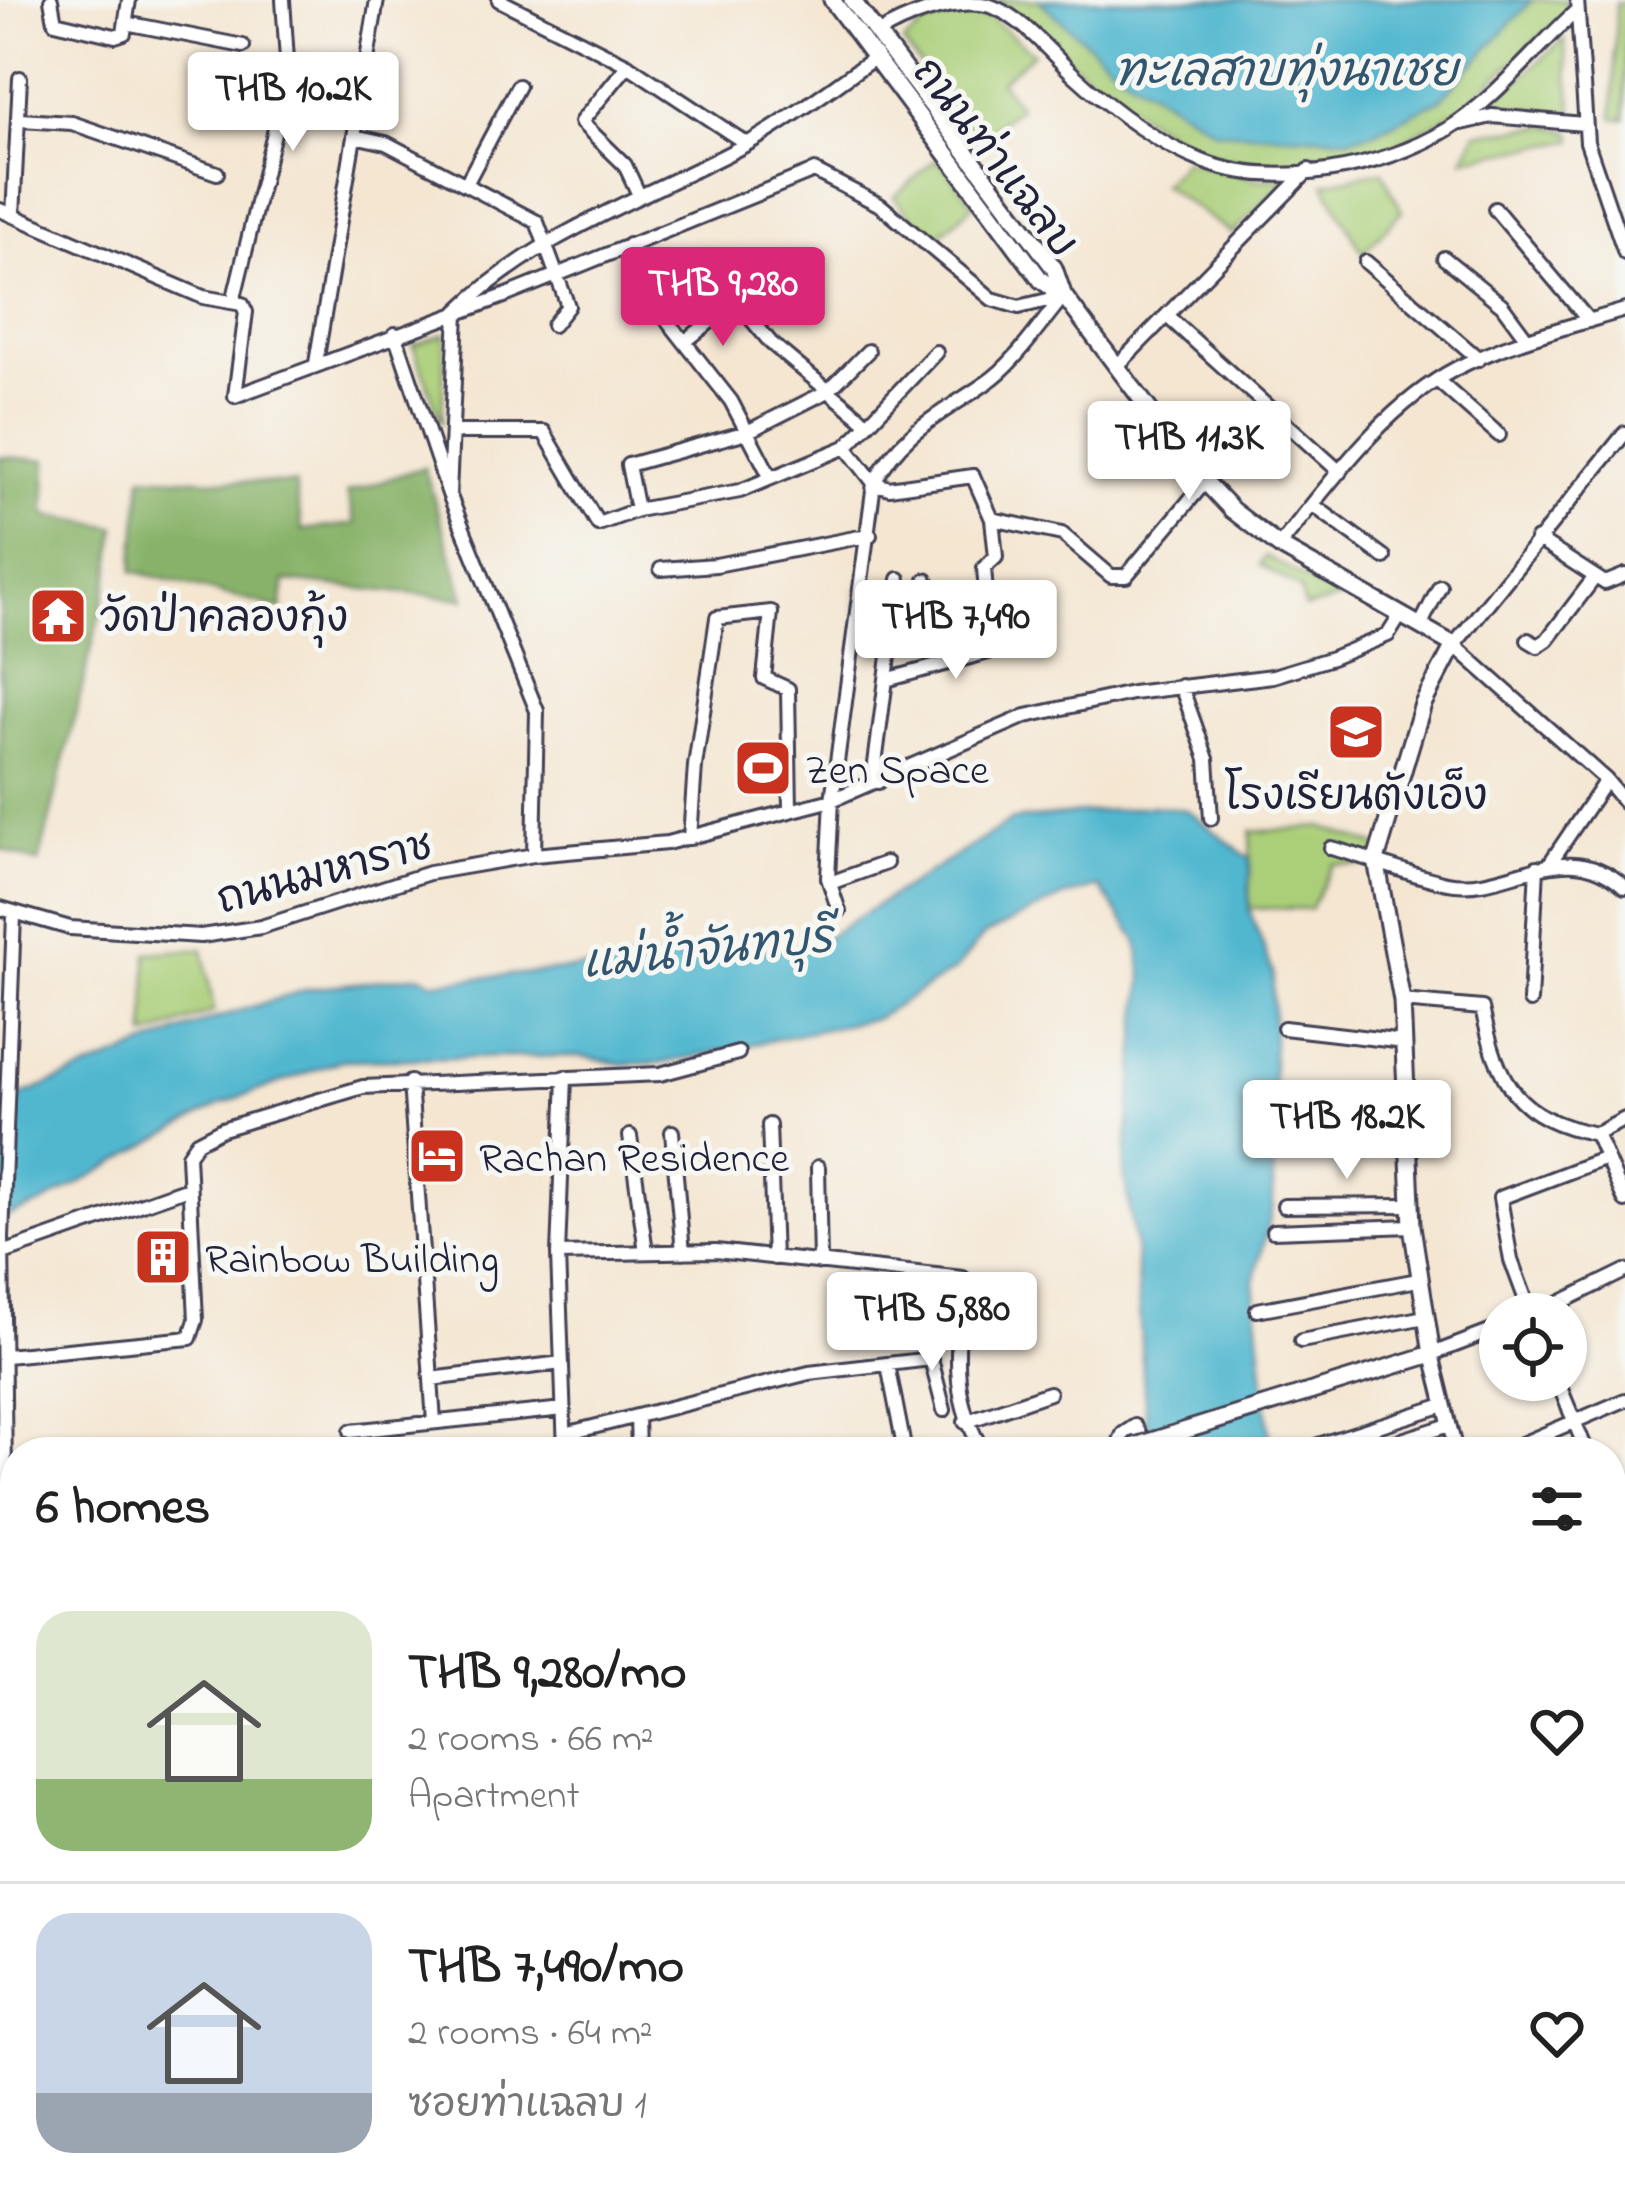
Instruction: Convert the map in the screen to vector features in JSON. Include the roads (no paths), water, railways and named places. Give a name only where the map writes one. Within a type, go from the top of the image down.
[{"type":"main road","name":"ถนนท่าแฉลบ","points":[[832,0],[870,38],[1054,268],[1064,296],[1205,482],[1280,546],[1454,645]]},
{"type":"main road","name":"ถนนท่าแฉลบ","points":[[852,0],[876,57],[1041,280],[1064,296]]},
{"type":"main road","points":[[1163,1437],[1432,1354],[1410,1205],[1402,1001],[1376,860],[1423,704],[1454,645]]},
{"type":"street","points":[[51,0],[55,22],[115,37],[124,33],[129,0]]},
{"type":"street","points":[[233,302],[288,75],[283,0]]},
{"type":"street","points":[[316,363],[377,0]]},
{"type":"street","points":[[499,0],[628,65],[747,144]]},
{"type":"street","points":[[870,38],[953,4],[985,4],[1016,22],[1085,85],[1163,142],[1204,163],[1257,174],[1374,162],[1450,128],[1492,116],[1584,124]]},
{"type":"street","points":[[1576,6],[1584,124],[1625,253]]},
{"type":"street","points":[[1450,128],[1576,6]]},
{"type":"street","points":[[126,22],[243,46]]},
{"type":"street","points":[[449,494],[458,312],[500,271],[639,195],[747,144],[876,57]]},
{"type":"street","points":[[628,65],[576,127],[625,165],[639,195]]},
{"type":"street","points":[[20,79],[20,120],[7,213],[203,296],[233,302],[246,312],[235,396],[814,171],[844,182],[880,205],[992,299],[1019,307],[1064,296]]},
{"type":"street","points":[[466,184],[518,86]]},
{"type":"street","points":[[20,120],[72,123],[217,173]]},
{"type":"street","points":[[354,136],[386,143],[537,222],[568,307],[553,325]]},
{"type":"street","points":[[1117,366],[1310,169]]},
{"type":"street","points":[[1495,209],[1589,321]]},
{"type":"street","points":[[628,245],[660,311],[686,340],[747,432],[771,478]]},
{"type":"street","points":[[1444,258],[1502,305],[1527,339]]},
{"type":"street","points":[[1366,262],[1479,359]]},
{"type":"street","points":[[839,910],[830,883],[832,800],[874,483],[886,459],[919,423],[989,382],[1064,296]]},
{"type":"street","points":[[686,340],[736,302],[771,343],[867,423]]},
{"type":"street","points":[[1280,546],[1397,412],[1438,381],[1527,339],[1625,310]]},
{"type":"street","points":[[1168,316],[1340,472]]},
{"type":"street","points":[[395,334],[449,494],[538,711],[535,855]]},
{"type":"street","points":[[637,510],[628,465],[747,432],[828,391],[868,351]]},
{"type":"street","points":[[452,432],[544,432],[598,524],[637,510],[740,490],[846,447],[936,352]]},
{"type":"street","points":[[1438,381],[1499,435]]},
{"type":"street","points":[[1625,433],[1454,645],[1606,780],[1625,803]]},
{"type":"street","points":[[846,447],[874,483],[889,488],[973,476],[992,519],[997,551],[983,571],[986,593]]},
{"type":"street","points":[[992,519],[1062,534],[1112,576],[1126,576],[1205,482]]},
{"type":"street","points":[[1313,505],[1384,557]]},
{"type":"street","points":[[661,568],[716,565],[870,536]]},
{"type":"street","points":[[1538,539],[1605,583],[1625,574]]},
{"type":"street","points":[[1528,640],[1538,646],[1547,640],[1595,577]]},
{"type":"street","points":[[878,782],[899,579]]},
{"type":"street","points":[[926,580],[956,658]]},
{"type":"street","points":[[1420,626],[1439,586]]},
{"type":"street","points":[[691,838],[695,766],[717,618],[771,612],[764,678],[788,689],[790,810]]},
{"type":"street","name":"ถนนมหาราช","points":[[0,908],[14,916],[70,928],[201,936],[261,927],[416,876],[535,855],[691,838],[832,800],[1026,716],[1181,686],[1273,676],[1332,658],[1388,635],[1400,616]]},
{"type":"street","points":[[886,680],[1014,645]]},
{"type":"street","points":[[1181,686],[1207,759],[1211,818]]},
{"type":"street","points":[[1530,1001],[1543,865],[1606,780]]},
{"type":"street","points":[[1331,848],[1452,884],[1543,865],[1589,866],[1625,886]]},
{"type":"street","points":[[830,883],[886,863]]},
{"type":"street","points":[[4,1437],[3,1246],[14,916]]},
{"type":"street","points":[[1402,1001],[1482,1008],[1502,1083],[1529,1111],[1596,1135],[1625,1201]]},
{"type":"street","points":[[1285,1028],[1404,1042]]},
{"type":"street","points":[[6,1356],[190,1338],[196,1320],[188,1155],[205,1137],[322,1096],[410,1082],[675,1072],[738,1053]]},
{"type":"street","points":[[566,1077],[558,1253],[565,1434],[808,1373],[934,1359],[944,1409]]},
{"type":"street","points":[[410,1082],[434,1423]]},
{"type":"street","points":[[1596,1135],[1625,1119]]},
{"type":"street","points":[[769,1125],[774,1258]]},
{"type":"street","points":[[672,1132],[683,1252]]},
{"type":"street","points":[[630,1136],[646,1252]]},
{"type":"street","points":[[1296,1144],[1408,1147]]},
{"type":"street","points":[[1525,1293],[1511,1260],[1500,1198],[1606,1158]]},
{"type":"street","points":[[818,1167],[820,1263]]},
{"type":"street","points":[[3,1246],[188,1189]]},
{"type":"street","points":[[1284,1206],[1410,1205]]},
{"type":"street","points":[[1273,1231],[1412,1226]]},
{"type":"street","points":[[558,1253],[683,1252],[963,1278],[956,1348],[964,1422],[974,1437]]},
{"type":"street","points":[[1578,1293],[1625,1271]]},
{"type":"street","points":[[1258,1310],[1418,1280]]},
{"type":"street","points":[[1301,1341],[1425,1316]]},
{"type":"street","points":[[1452,1437],[1432,1354],[1479,1336]]},
{"type":"street","points":[[430,1378],[562,1363]]},
{"type":"street","points":[[888,1365],[902,1437]]},
{"type":"street","points":[[964,1422],[1049,1394]]},
{"type":"street","points":[[1542,1437],[1625,1400]]},
{"type":"street","points":[[1566,1401],[1581,1437]]},
{"type":"street","points":[[1343,1437],[1444,1405]]},
{"type":"street","points":[[351,1431],[564,1409]]},
{"type":"street","points":[[637,1416],[638,1437]]},
{"type":"street","points":[[1411,1437],[1449,1425]]},
{"type":"street","points":[[1123,1437],[1135,1426],[1142,1437]]},
{"type":"water","name":"ทะเลสาบทุ่งนาเชย","points":[[1039,0],[1532,0],[1441,99],[1375,132],[1349,138],[1216,131],[1117,70]]},
{"type":"water","points":[[1151,806],[1187,810],[1250,859],[1249,909],[1273,972],[1273,1206],[1254,1282],[1270,1437],[1159,1437],[1146,1423],[1135,1246],[1124,1174],[1143,976],[1137,940],[1099,887],[1063,897],[984,935],[956,969],[877,1018],[664,1063],[621,1064],[581,1056],[342,1060],[221,1104],[42,1204],[0,1219],[0,1104],[207,1021],[308,989],[419,975],[435,982],[812,946],[1013,820]]},
{"type":"place","name":"วัดป่าคลองกุ้ง","points":[[58,616]]},
{"type":"place","name":"โรงเรียนตังเอ็ง","points":[[1356,732]]},
{"type":"place","name":"Zen Space","points":[[763,768]]},
{"type":"place","name":"Rachan Residence","points":[[437,1156]]},
{"type":"place","name":"Rainbow Building","points":[[163,1257]]},
{"type":"water label","name":"แม่น้ำจันทบุรี","points":[[707,948]]}]
